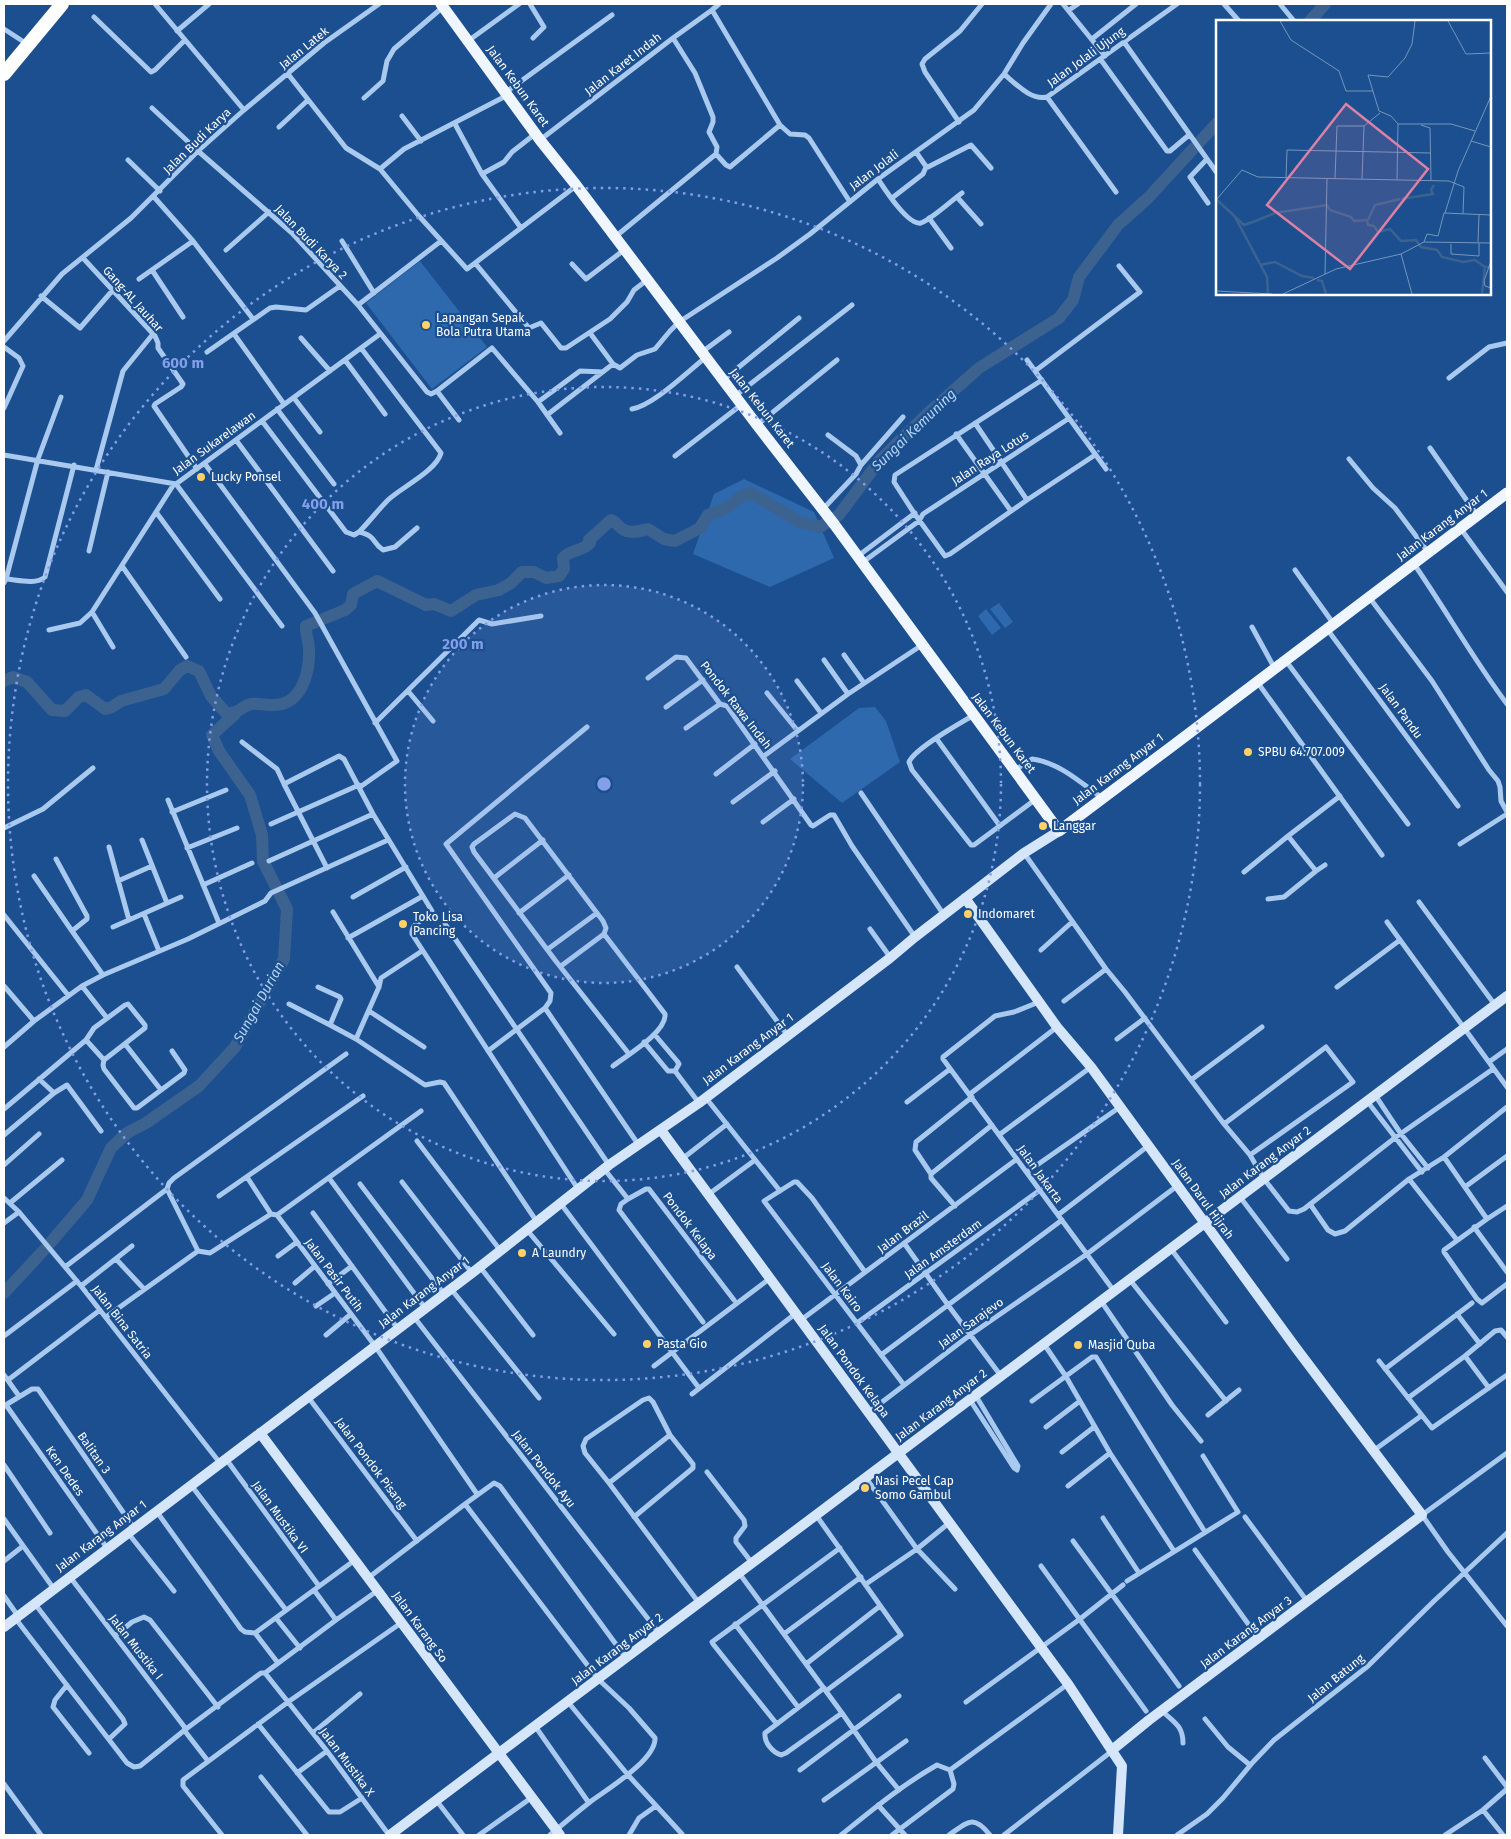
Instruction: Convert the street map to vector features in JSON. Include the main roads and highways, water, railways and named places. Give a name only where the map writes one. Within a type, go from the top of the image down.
[{"type":"highway","points":[[4,64],[24,42],[53,4]]},
{"type":"highway","points":[[4,74],[62,4]]},
{"type":"main road","name":"Jalan Kebun Karet","points":[[442,5],[538,137],[738,401],[834,524],[1059,831]]},
{"type":"main road","name":"Jalan Karang Anyar 1","points":[[1059,831],[1258,683],[1369,596],[1507,493]]},
{"type":"waterway","name":"Sungai Kemuning","points":[[1311,20],[1325,4]]},
{"type":"waterway","name":"Sungai Kemuning","points":[[4,681],[13,677],[27,682],[52,710],[65,711],[79,697],[86,695],[105,709],[121,701],[164,689],[180,670],[187,666],[199,671],[211,696],[226,713],[237,711],[251,704],[278,705],[290,701],[296,696],[307,673],[309,646],[306,626],[345,610],[351,605],[353,594],[377,581],[426,605],[434,604],[451,611],[476,595],[499,590],[511,583],[522,572],[534,572],[546,578],[559,576],[564,569],[563,558],[569,553],[587,546],[590,543],[589,540],[611,520],[622,529],[630,532],[648,529],[664,539],[675,541],[700,528],[708,515],[725,509],[742,496],[751,493],[800,522],[820,527],[839,515],[880,460],[926,415],[979,368],[1059,318],[1073,300],[1079,277],[1118,225],[1148,198],[1216,124]]},
{"type":"waterway","name":"Sungai Durian","points":[[51,1242],[87,1200],[111,1148],[127,1133],[146,1123],[199,1086],[235,1047],[284,959],[287,909],[263,861],[262,835],[250,795],[219,751],[212,735],[235,714]]},
{"type":"waterway","name":"Sungai Durian","points":[[4,1293],[44,1250]]},
{"type":"place","name":"Lapangan Sepak Bola Putra Utama","points":[[426,325]]},
{"type":"place","name":"Lucky Ponsel","points":[[201,477]]},
{"type":"place","name":"SPBU 64.707.009","points":[[1248,752]]},
{"type":"place","name":"Langgar","points":[[1043,826]]},
{"type":"place","name":"Indomaret","points":[[968,914]]},
{"type":"place","name":"Toko Lisa Pancing","points":[[403,924]]},
{"type":"place","name":"A Laundry","points":[[522,1253]]},
{"type":"place","name":"Pasta Gio","points":[[647,1344]]},
{"type":"place","name":"Masjid Quba","points":[[1078,1345]]},
{"type":"place","name":"Nasi Pecel Cap Somo Gambul","points":[[865,1488]]}]
